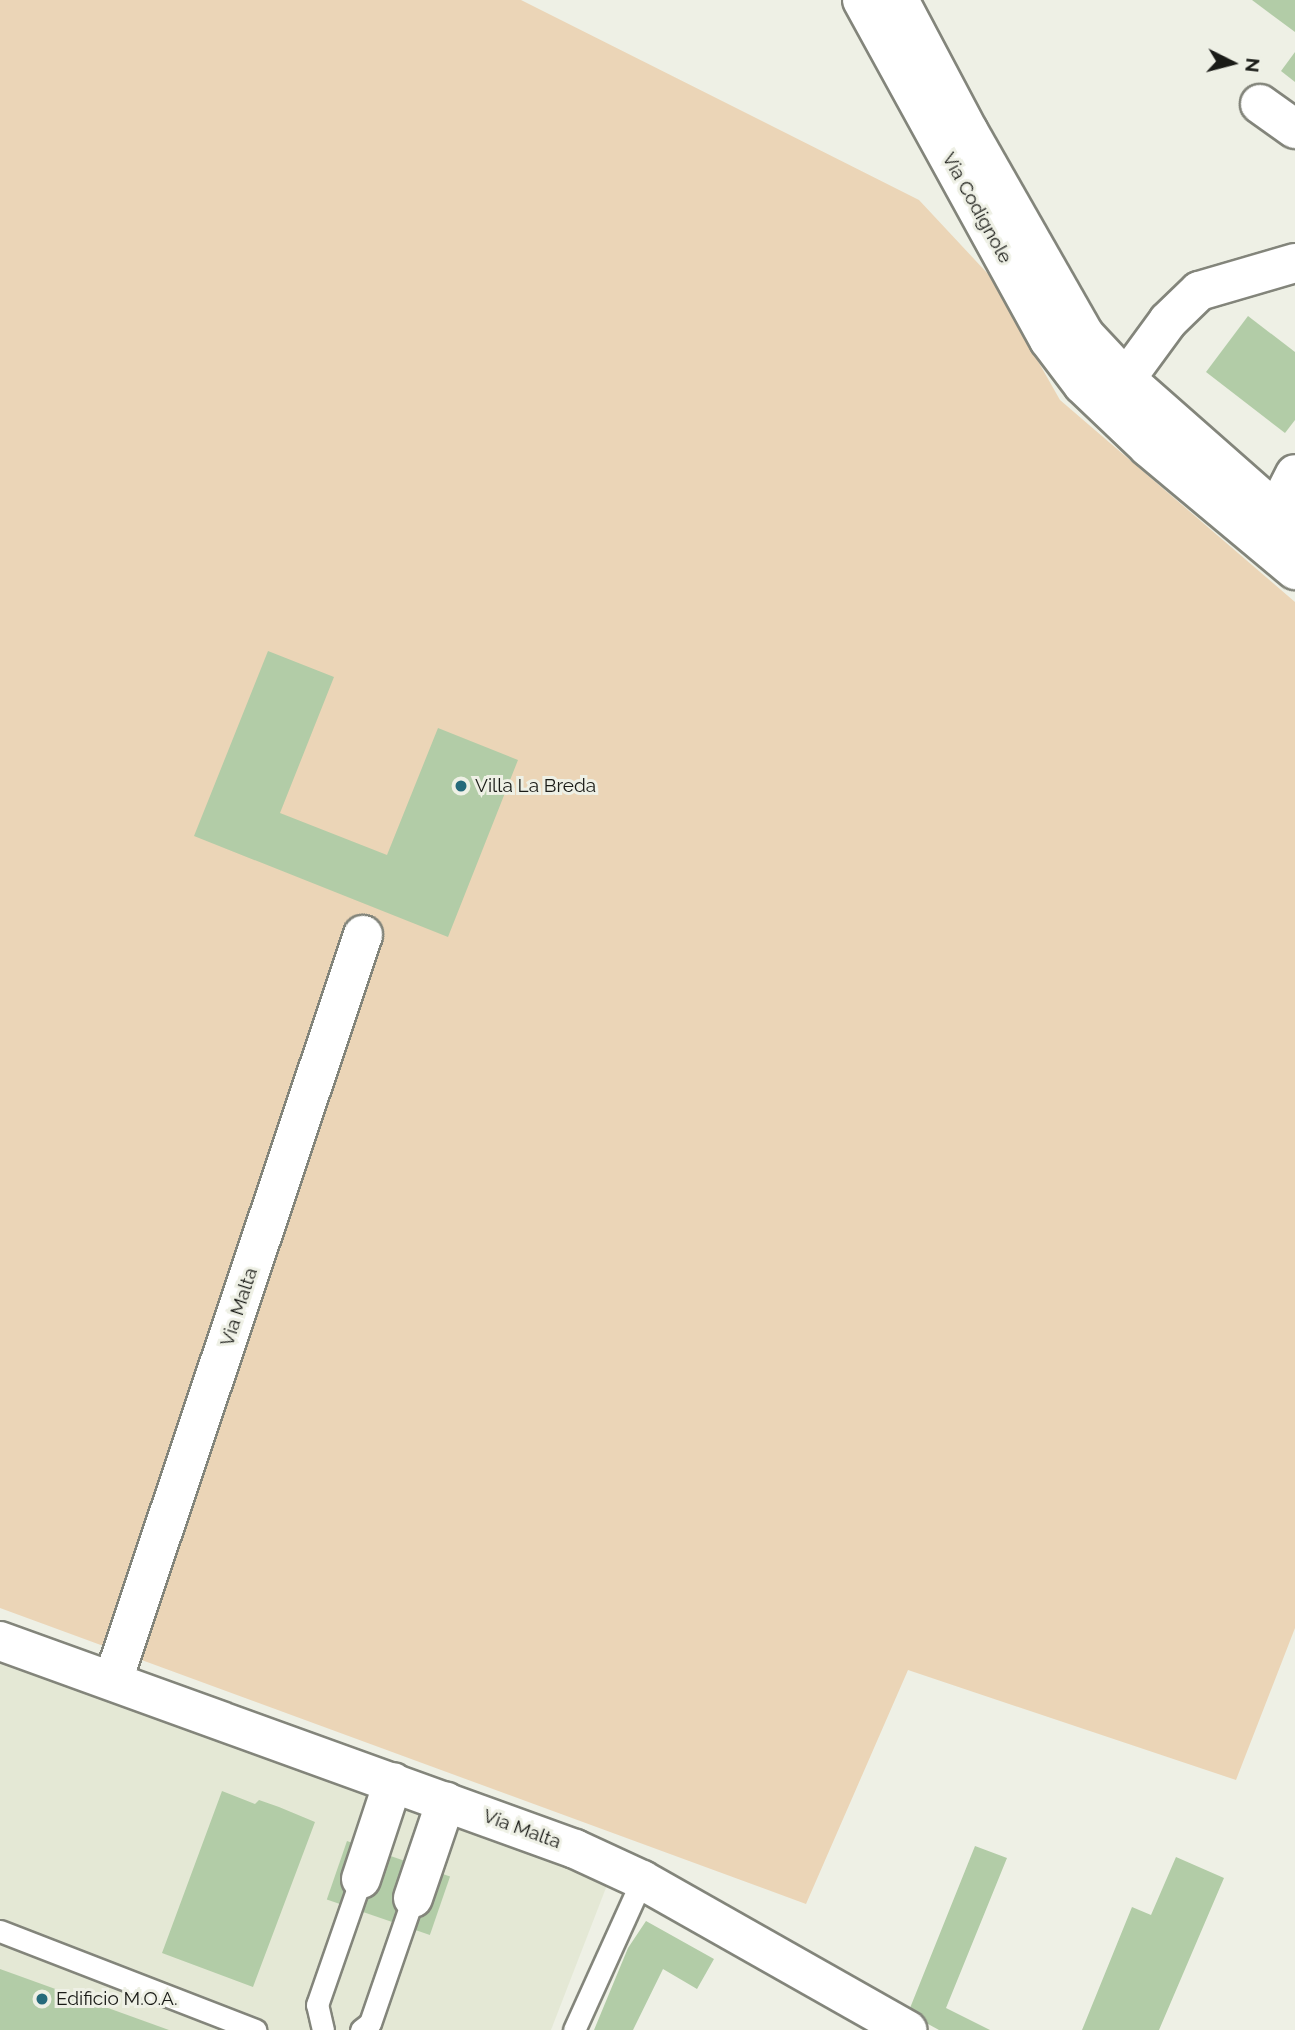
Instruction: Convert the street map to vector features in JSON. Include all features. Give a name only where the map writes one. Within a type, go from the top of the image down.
[{"type":"street","name":"Via Codignole","points":[[862,0],[1049,341],[1083,385],[1116,393]]},
{"type":"street","name":"Via Codignole","points":[[899,0],[969,132],[1116,393],[1277,527],[1295,569]]},
{"type":"street","points":[[1260,104],[1295,129]]},
{"type":"street","points":[[1116,393],[1167,321],[1199,291],[1295,262]]},
{"type":"street","points":[[1277,527],[1295,474]]},
{"type":"street","name":"Via Malta","points":[[113,1680],[363,935]]},
{"type":"street","name":"Via Malta","points":[[0,1641],[575,1849],[642,1880],[907,2030]]},
{"type":"street","points":[[360,1879],[393,1782]]},
{"type":"street","points":[[413,1898],[446,1801]]},
{"type":"lane","points":[[323,2030],[317,2005],[360,1879]]},
{"type":"lane","points":[[574,2030],[642,1880]]},
{"type":"lane","points":[[361,2030],[370,2022],[413,1898]]},
{"type":"lane","points":[[0,1931],[255,2030]]},
{"type":"shaded area","points":[[0,0],[521,0],[919,200],[989,275],[1060,400],[1295,602],[1295,1628],[1236,1780],[908,1670],[806,1904],[0,1608]]},
{"type":"shaded area","points":[[0,1661],[609,1880],[551,2030],[0,2030]]},
{"type":"building","points":[[1252,0],[1295,0],[1295,32]]},
{"type":"building","points":[[1295,52],[1295,82],[1281,71]]},
{"type":"building","points":[[1248,316],[1295,352],[1295,420],[1285,433],[1206,372]]},
{"type":"building","name":"Villa La Breda","points":[[268,651],[334,677],[280,813],[387,855],[438,728],[518,760],[448,937],[194,836]]},
{"type":"building","points":[[222,1791],[255,1804],[259,1800],[315,1822],[253,1987],[162,1953]]},
{"type":"building","points":[[347,1841],[450,1876],[430,1935],[327,1900]]},
{"type":"building","points":[[975,1846],[1007,1858],[946,2008],[990,2030],[939,2030],[908,2013]]},
{"type":"building","points":[[1176,1857],[1224,1878],[1159,2030],[1082,2030],[1132,1907],[1151,1915]]},
{"type":"building","points":[[646,1921],[714,1959],[697,1989],[663,1969],[633,2030],[594,2030],[628,1948]]},
{"type":"building","name":"Edificio M.O.A.","points":[[0,1969],[169,2030],[0,2030]]},
{"type":"place","name":"Villa La Breda","points":[[461,786]]},
{"type":"place","name":"Edificio M.O.A.","points":[[42,1999]]}]
